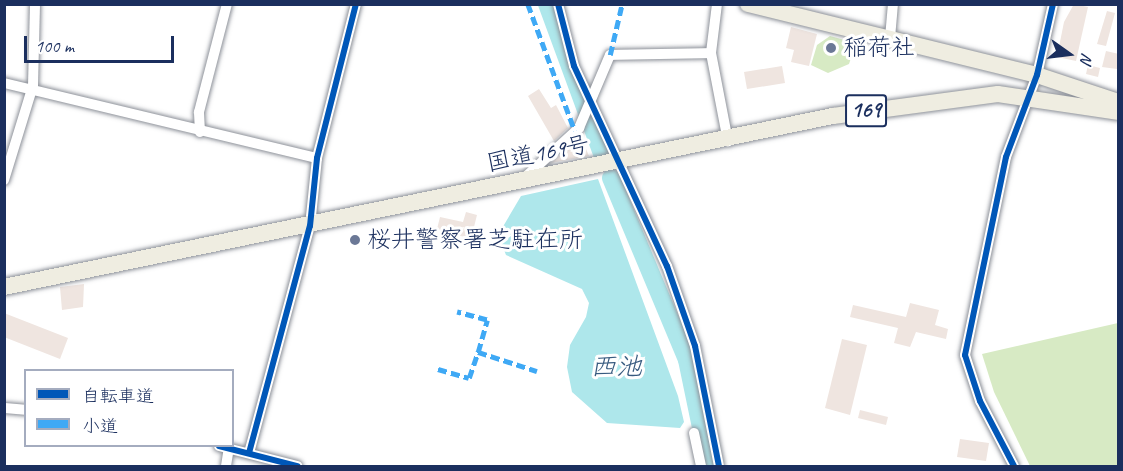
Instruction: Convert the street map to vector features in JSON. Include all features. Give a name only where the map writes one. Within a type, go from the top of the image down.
[{"type":"highway","points":[[748,4],[1037,75],[1119,102]]},
{"type":"highway","name":"国道169号","points":[[4,287],[728,141],[833,116],[962,97],[1029,96],[1119,112]]},
{"type":"street","points":[[4,180],[33,86],[35,4]]},
{"type":"street","points":[[200,132],[199,112],[227,4]]},
{"type":"street","points":[[249,453],[310,226],[317,158],[356,4]]},
{"type":"street","points":[[558,4],[559,25],[591,108],[620,162],[695,346],[719,466]]},
{"type":"street","points":[[717,4],[711,53],[728,141]]},
{"type":"street","points":[[890,38],[893,4]]},
{"type":"street","points":[[1014,466],[980,401],[965,355],[1006,157],[1037,75],[1053,4]]},
{"type":"street","points":[[519,183],[579,128],[591,108],[615,52],[711,53]]},
{"type":"street","points":[[4,83],[33,86],[200,132],[317,158]]},
{"type":"street","points":[[4,408],[24,410]]},
{"type":"street","points":[[694,433],[701,466]]},
{"type":"street","points":[[226,466],[224,447],[297,466]]},
{"type":"green space","points":[[830,36],[852,42],[854,49],[849,64],[828,73],[811,65],[817,45]]},
{"type":"green space","points":[[1118,323],[1118,466],[1030,466],[994,392],[982,354]]},
{"type":"water","name":"西池","points":[[598,179],[678,396],[684,422],[680,428],[607,423],[572,392],[567,367],[570,345],[586,317],[589,303],[582,289],[506,255],[498,235],[521,196]]},
{"type":"building","points":[[1074,4],[1088,7],[1076,61],[1057,57],[1064,22]]},
{"type":"building","points":[[1107,11],[1115,13],[1106,46],[1097,44]]},
{"type":"building","points":[[791,27],[817,34],[809,66],[791,62],[794,50],[786,48]]},
{"type":"building","points":[[1106,51],[1119,54],[1117,69],[1102,67]]},
{"type":"building","points":[[1088,65],[1100,68],[1098,77],[1086,74]]},
{"type":"building","points":[[782,66],[785,83],[747,89],[744,72]]},
{"type":"building","points":[[539,89],[551,108],[556,105],[568,128],[554,141],[528,96]]},
{"type":"building","points":[[583,142],[589,156],[551,163],[569,147]]},
{"type":"building","points":[[466,212],[477,215],[471,239],[437,229],[440,217],[463,222]]},
{"type":"building","points":[[84,284],[83,307],[62,310],[60,287]]},
{"type":"building","points":[[910,303],[939,310],[935,325],[948,329],[946,339],[916,332],[910,347],[894,343],[898,328],[850,317],[853,305],[906,317]]},
{"type":"building","points":[[4,313],[68,338],[60,359],[4,337]]},
{"type":"building","points":[[842,339],[867,345],[850,415],[825,408]]},
{"type":"building","points":[[860,410],[888,417],[886,425],[858,418]]},
{"type":"building","points":[[960,439],[989,443],[986,461],[957,457]]},
{"type":"waterway","points":[[547,4],[603,156]]},
{"type":"waterway","points":[[611,178],[687,360],[709,466]]},
{"type":"marked path","points":[[528,4],[575,131]]},
{"type":"marked path","points":[[610,55],[622,4]]},
{"type":"marked path","points":[[438,369],[469,378],[478,352],[487,320],[457,312]]},
{"type":"marked path","points":[[478,352],[537,371]]},
{"type":"cycle path","points":[[249,453],[310,226],[317,158],[356,4]]},
{"type":"cycle path","points":[[558,4],[574,66],[667,266],[695,346],[719,466]]},
{"type":"cycle path","points":[[1014,466],[980,401],[965,355],[1006,157],[1037,75],[1053,4]]},
{"type":"cycle path","points":[[223,447],[297,466]]},
{"type":"place","name":"稲荷社","points":[[831,48]]},
{"type":"place","name":"桜井警察署芝駐在所","points":[[355,240]]}]
